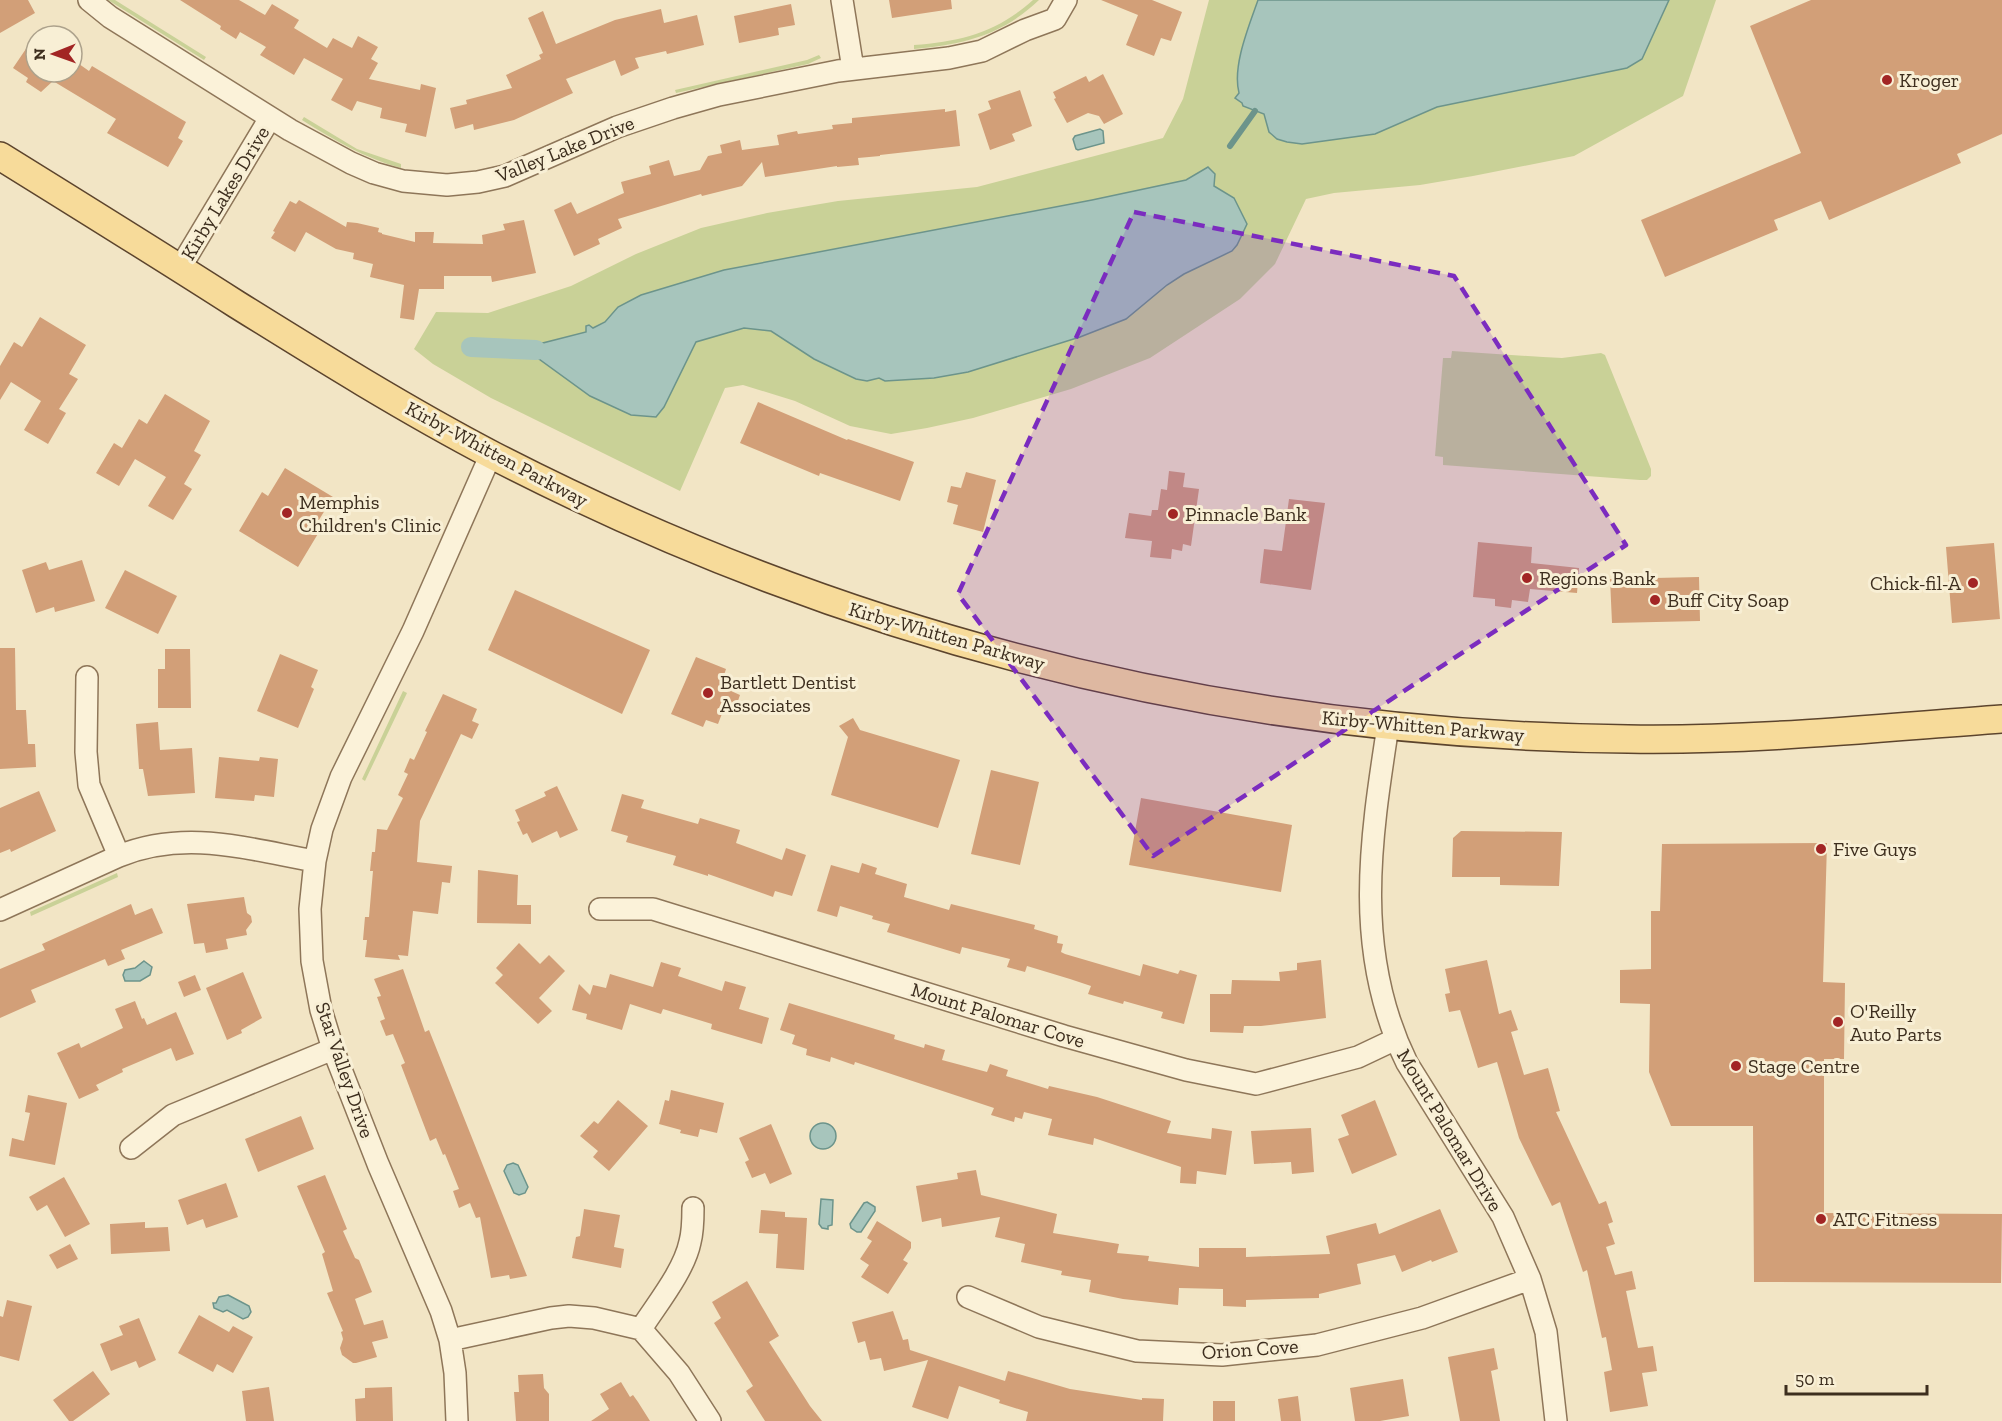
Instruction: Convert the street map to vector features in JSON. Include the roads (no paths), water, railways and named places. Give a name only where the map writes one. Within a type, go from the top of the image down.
[{"type":"main road","name":"Kirby-Whitten Parkway","points":[[0,156],[351,375],[491,454],[652,532],[770,580],[903,626],[1024,660],[1128,685],[1242,706],[1388,726],[1494,734],[1628,740],[1764,736],[2002,719]]},
{"type":"street","name":"Valley Lake Drive","points":[[89,0],[110,17],[270,118],[351,163],[374,173],[417,183],[459,184],[505,176],[617,127],[719,95],[853,69],[949,58],[982,51],[1054,19],[1066,0]]},
{"type":"street","points":[[842,0],[853,69]]},
{"type":"street","name":"Kirby Lakes Drive","points":[[180,268],[270,118]]},
{"type":"street","name":"Star Valley Drive","points":[[456,1421],[455,1373],[450,1340],[430,1283],[378,1164],[333,1049],[321,1010],[310,947],[309,909],[322,829],[341,777],[413,631],[491,454]]},
{"type":"street","points":[[87,677],[86,752],[89,785],[119,856]]},
{"type":"street","name":"Mount Palomar Drive","points":[[1388,726],[1374,818],[1369,884],[1375,956],[1382,990],[1396,1039],[1421,1088],[1467,1157],[1503,1217],[1530,1280],[1546,1332],[1556,1421]]},
{"type":"street","points":[[0,910],[119,856],[156,845],[191,842],[223,845],[315,861]]},
{"type":"street","name":"Mount Palomar Cove","points":[[600,909],[653,909],[1064,1036],[1186,1070],[1256,1084],[1358,1057],[1396,1039]]},
{"type":"street","points":[[132,1148],[173,1115],[333,1049]]},
{"type":"street","points":[[641,1329],[676,1274],[688,1250],[693,1208]]},
{"type":"street","name":"Orion Cove","points":[[968,1297],[1039,1327],[1137,1351],[1222,1354],[1317,1345],[1422,1318],[1530,1280]]},
{"type":"street","points":[[450,1340],[569,1316],[594,1318],[641,1329],[679,1373],[710,1421]]},
{"type":"water","points":[[1258,0],[1669,0],[1642,59],[1627,68],[1437,107],[1375,134],[1302,144],[1277,139],[1269,132],[1264,114],[1243,106],[1235,98],[1239,93],[1237,82],[1240,59]]},
{"type":"water","points":[[1100,129],[1103,131],[1104,143],[1076,149],[1073,139],[1075,136]]},
{"type":"water","points":[[1208,167],[1215,174],[1214,186],[1234,198],[1247,224],[1232,251],[1184,274],[1126,319],[1080,337],[968,372],[934,378],[885,381],[879,378],[867,381],[856,379],[814,359],[771,331],[744,328],[696,342],[664,407],[656,417],[631,415],[590,396],[539,359],[536,350],[539,344],[586,332],[586,326],[593,328],[605,322],[618,307],[641,295],[724,270],[1186,180]]},
{"type":"water","points":[[144,961],[152,967],[150,975],[140,981],[125,981],[123,975],[125,970],[135,968]]},
{"type":"water","points":[[823,1123],[832,1127],[836,1136],[832,1145],[823,1149],[814,1145],[810,1136],[814,1127]]},
{"type":"water","points":[[513,1163],[518,1165],[528,1187],[525,1193],[519,1195],[514,1193],[504,1171],[507,1165]]},
{"type":"water","points":[[821,1199],[833,1200],[832,1225],[828,1226],[828,1229],[822,1228],[819,1224]]},
{"type":"water","points":[[867,1202],[875,1207],[875,1211],[861,1232],[857,1232],[851,1228],[850,1224]]},
{"type":"water","points":[[228,1295],[249,1306],[251,1312],[248,1317],[243,1319],[227,1310],[223,1312],[214,1308],[213,1303],[216,1303],[219,1297]]},
{"type":"waterway","points":[[1230,146],[1255,111]]},
{"type":"waterway","points":[[471,347],[536,350]]},
{"type":"place","name":"Kroger","points":[[1887,80]]},
{"type":"place","name":"Memphis Children's Clinic","points":[[287,513]]},
{"type":"place","name":"Pinnacle Bank","points":[[1173,514]]},
{"type":"place","name":"Regions Bank","points":[[1527,578]]},
{"type":"place","name":"Chick-fil-A","points":[[1973,583]]},
{"type":"place","name":"Buff City Soap","points":[[1655,600]]},
{"type":"place","name":"Bartlett Dentist Associates","points":[[708,693]]},
{"type":"place","name":"Five Guys","points":[[1821,849]]},
{"type":"place","name":"O'Reilly Auto Parts","points":[[1838,1022]]},
{"type":"place","name":"Stage Centre","points":[[1736,1066]]},
{"type":"place","name":"ATC Fitness","points":[[1821,1219]]}]
